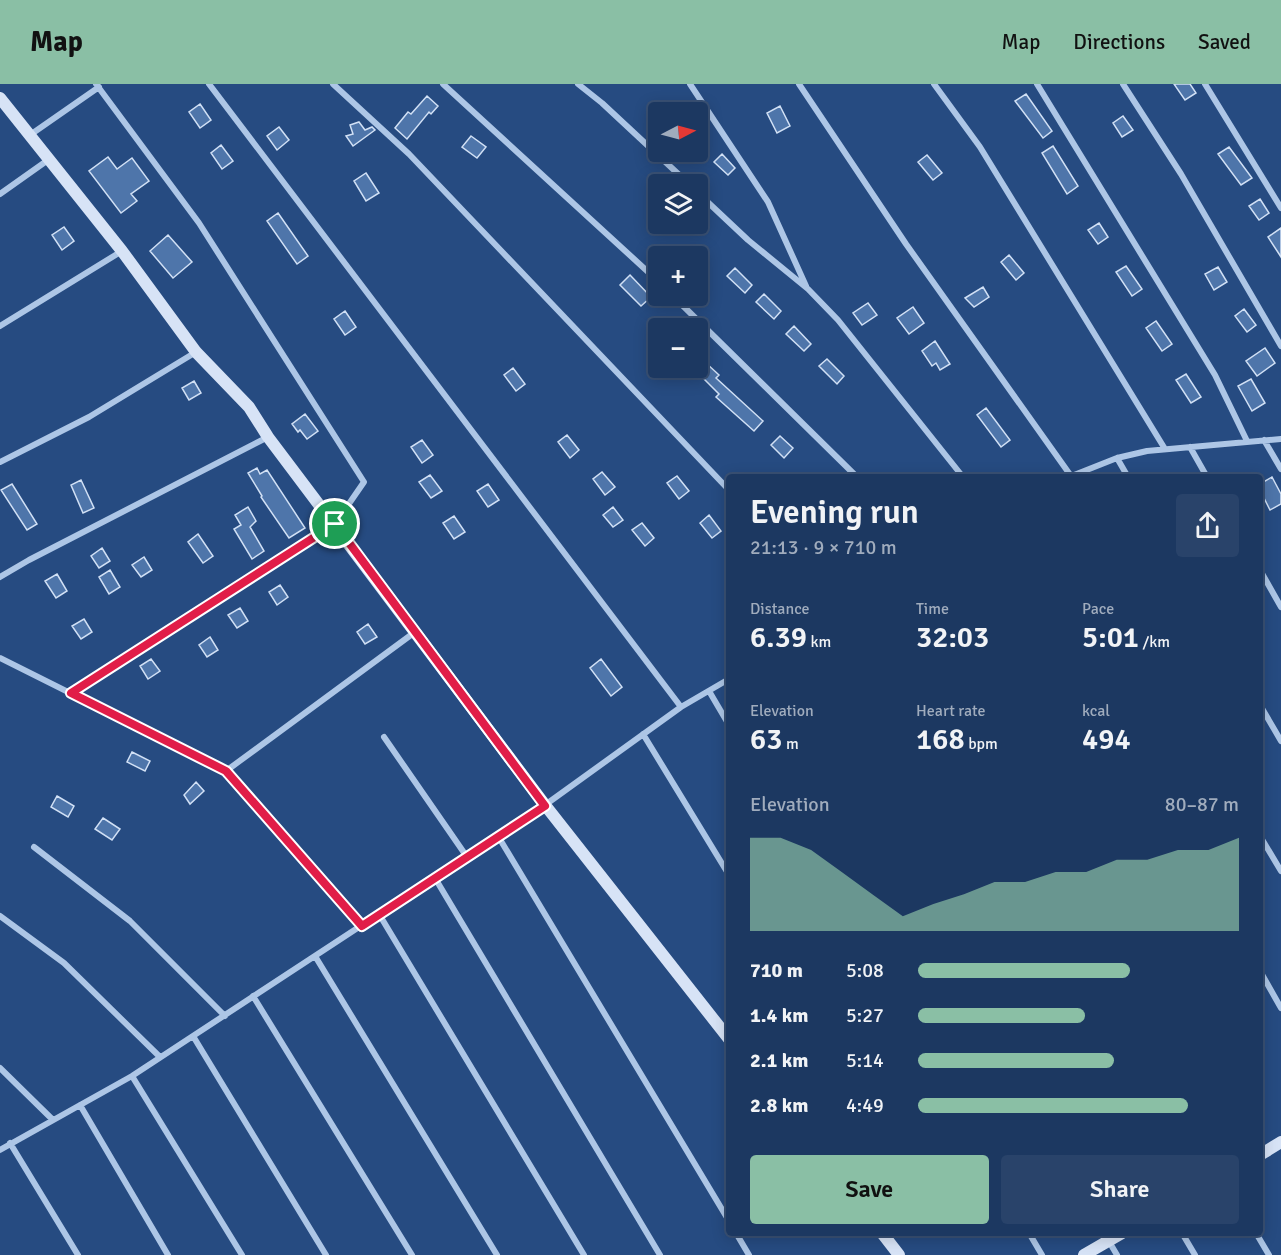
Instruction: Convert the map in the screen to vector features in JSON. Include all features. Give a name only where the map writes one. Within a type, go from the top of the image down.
[{"type":"street","points":[[209,84],[681,707]]},
{"type":"street","points":[[333,84],[409,154],[726,487]]},
{"type":"street","points":[[443,84],[648,272]]},
{"type":"street","points":[[578,84],[602,103],[678,174]]},
{"type":"street","points":[[690,84],[768,202],[808,289]]},
{"type":"street","points":[[799,84],[906,244],[1069,474]]},
{"type":"street","points":[[934,84],[980,147],[1165,449]]},
{"type":"street","points":[[1037,84],[1215,375],[1247,441]]},
{"type":"street","points":[[1123,84],[1181,174],[1281,346]]},
{"type":"street","points":[[1205,84],[1281,208]]},
{"type":"street","points":[[30,136],[97,86],[199,223],[364,482],[335,524],[71,693]]},
{"type":"street","points":[[0,98],[122,252],[196,352],[249,407],[268,436],[545,806],[726,1035]]},
{"type":"street","points":[[0,194],[49,159]]},
{"type":"street","points":[[708,202],[748,240],[808,289],[838,320],[961,474]]},
{"type":"street","points":[[0,326],[122,252]]},
{"type":"street","points":[[683,306],[854,474]]},
{"type":"street","points":[[0,462],[89,417],[196,352]]},
{"type":"street","points":[[0,577],[268,436]]},
{"type":"street","points":[[1075,474],[1117,458],[1165,449],[1281,439]]},
{"type":"street","points":[[1264,440],[1281,469]]},
{"type":"street","points":[[1190,447],[1205,474]]},
{"type":"street","points":[[1117,458],[1126,474]]},
{"type":"street","points":[[1263,575],[1281,607]]},
{"type":"street","points":[[226,771],[415,632]]},
{"type":"street","points":[[0,658],[226,771],[362,926]]},
{"type":"street","points":[[0,1150],[132,1076],[225,1016],[545,806],[681,707],[726,681]]},
{"type":"street","points":[[709,691],[726,720]]},
{"type":"street","points":[[1263,710],[1281,741]]},
{"type":"street","points":[[643,734],[726,870]]},
{"type":"street","points":[[384,737],[467,857]]},
{"type":"street","points":[[498,836],[726,1216]]},
{"type":"street","points":[[1263,841],[1281,871]]},
{"type":"street","points":[[34,847],[130,921],[225,1016]]},
{"type":"street","points":[[435,878],[660,1255]]},
{"type":"street","points":[[379,914],[584,1255]]},
{"type":"street","points":[[0,916],[64,963],[160,1058]]},
{"type":"street","points":[[315,956],[497,1255]]},
{"type":"street","points":[[1263,977],[1281,1008]]},
{"type":"street","points":[[253,996],[412,1255]]},
{"type":"street","points":[[193,1036],[326,1255]]},
{"type":"street","points":[[0,1068],[53,1120]]},
{"type":"street","points":[[132,1076],[242,1255]]},
{"type":"street","points":[[80,1105],[168,1255]]},
{"type":"street","points":[[1263,1153],[1281,1142]]},
{"type":"street","points":[[10,1143],[78,1255]]},
{"type":"street","points":[[738,1236],[749,1255]]},
{"type":"street","points":[[884,1236],[899,1255]]},
{"type":"street","points":[[1031,1236],[1042,1255]]},
{"type":"street","points":[[1184,1236],[1195,1255]]},
{"type":"street","points":[[1258,1236],[1269,1255]]},
{"type":"street","points":[[1084,1255],[1106,1237],[1117,1255]]},
{"type":"building","points":[[1174,84],[1190,84],[1196,93],[1185,100]]},
{"type":"building","points":[[1026,94],[1052,131],[1043,138],[1015,101]]},
{"type":"building","points":[[427,96],[438,106],[431,114],[429,112],[407,139],[395,128],[408,112],[411,114]]},
{"type":"building","points":[[200,104],[211,120],[200,128],[189,112]]},
{"type":"building","points":[[780,106],[790,126],[777,133],[767,113]]},
{"type":"building","points":[[1123,116],[1133,130],[1122,137],[1113,123]]},
{"type":"building","points":[[359,122],[365,130],[372,127],[375,130],[353,146],[346,136],[353,134],[350,125]]},
{"type":"building","points":[[279,127],[289,140],[277,150],[267,136]]},
{"type":"building","points":[[471,136],[486,147],[477,158],[462,147]]},
{"type":"building","points":[[221,145],[233,161],[222,169],[211,153]]},
{"type":"building","points":[[1053,146],[1078,186],[1067,194],[1042,153]]},
{"type":"building","points":[[1229,147],[1252,178],[1241,185],[1218,154]]},
{"type":"building","points":[[722,154],[735,168],[728,175],[714,162]]},
{"type":"building","points":[[927,155],[942,173],[933,180],[918,162]]},
{"type":"building","points":[[108,157],[117,169],[132,158],[149,181],[131,194],[137,201],[121,213],[89,171]]},
{"type":"building","points":[[366,173],[379,193],[366,201],[354,181]]},
{"type":"building","points":[[1260,199],[1269,213],[1259,220],[1249,206]]},
{"type":"building","points":[[278,213],[308,256],[297,264],[267,221]]},
{"type":"building","points":[[1099,223],[1108,237],[1098,244],[1088,230]]},
{"type":"building","points":[[64,227],[74,241],[62,250],[52,235]]},
{"type":"building","points":[[1281,228],[1281,257],[1268,237]]},
{"type":"building","points":[[168,235],[192,262],[173,278],[150,251]]},
{"type":"building","points":[[1009,255],[1024,273],[1016,280],[1001,262]]},
{"type":"building","points":[[1126,266],[1142,289],[1132,296],[1116,272]]},
{"type":"building","points":[[1218,267],[1227,282],[1214,290],[1205,274]]},
{"type":"building","points":[[735,268],[752,285],[745,293],[727,276]]},
{"type":"building","points":[[630,275],[648,294],[648,300],[641,306],[620,285]]},
{"type":"building","points":[[983,287],[989,297],[974,307],[965,298]]},
{"type":"building","points":[[764,294],[781,311],[774,319],[756,302]]},
{"type":"building","points":[[868,303],[877,315],[862,325],[853,313]]},
{"type":"building","points":[[913,307],[924,323],[909,334],[897,318]]},
{"type":"building","points":[[1244,309],[1256,325],[1247,332],[1235,316]]},
{"type":"building","points":[[345,311],[356,327],[345,335],[334,319]]},
{"type":"building","points":[[1156,321],[1172,344],[1162,351],[1146,328]]},
{"type":"building","points":[[794,326],[811,344],[804,351],[786,334]]},
{"type":"building","points":[[935,341],[950,364],[940,370],[936,363],[932,366],[922,351]]},
{"type":"building","points":[[1265,348],[1275,363],[1257,376],[1246,361]]},
{"type":"building","points":[[827,359],[844,376],[837,384],[819,366]]},
{"type":"building","points":[[708,365],[719,375],[716,378],[763,421],[754,431],[716,397],[719,394],[703,378],[708,378]]},
{"type":"building","points":[[513,368],[525,384],[516,391],[504,375]]},
{"type":"building","points":[[1186,374],[1201,397],[1191,403],[1176,380]]},
{"type":"building","points":[[1251,379],[1265,403],[1252,411],[1238,386]]},
{"type":"building","points":[[194,381],[201,393],[189,400],[182,388]]},
{"type":"building","points":[[986,408],[1010,440],[1001,447],[977,415]]},
{"type":"building","points":[[305,414],[318,431],[307,439],[292,424]]},
{"type":"building","points":[[567,435],[579,450],[570,458],[558,442]]},
{"type":"building","points":[[780,436],[793,448],[784,458],[771,445]]},
{"type":"building","points":[[422,440],[433,455],[422,463],[411,447]]},
{"type":"building","points":[[257,468],[260,474],[267,470],[305,528],[289,538],[261,497],[248,473]]},
{"type":"building","points":[[602,472],[615,487],[605,495],[593,479]]},
{"type":"building","points":[[430,475],[442,491],[431,498],[419,482]]},
{"type":"building","points":[[677,476],[689,491],[679,499],[667,483]]},
{"type":"building","points":[[1272,477],[1281,494],[1281,504],[1270,510],[1263,496],[1263,482]]},
{"type":"building","points":[[81,480],[94,508],[83,513],[71,485]]},
{"type":"building","points":[[12,484],[37,524],[27,530],[1,490]]},
{"type":"building","points":[[488,484],[499,500],[488,507],[477,491]]},
{"type":"building","points":[[248,507],[256,521],[250,527],[264,551],[252,559],[234,529],[241,525],[235,515]]},
{"type":"building","points":[[613,507],[623,520],[613,527],[603,515]]},
{"type":"building","points":[[709,515],[721,531],[712,538],[700,523]]},
{"type":"building","points":[[454,516],[465,532],[454,539],[443,523]]},
{"type":"building","points":[[642,523],[654,538],[645,546],[632,530]]},
{"type":"building","points":[[198,534],[213,556],[203,563],[188,542]]},
{"type":"building","points":[[102,548],[110,561],[99,568],[91,556]]},
{"type":"building","points":[[144,557],[152,570],[141,577],[132,565]]},
{"type":"building","points":[[110,570],[120,587],[109,594],[99,577]]},
{"type":"building","points":[[57,574],[67,591],[56,598],[45,581]]},
{"type":"building","points":[[280,585],[288,597],[277,605],[269,592]]},
{"type":"building","points":[[240,608],[248,621],[237,628],[228,615]]},
{"type":"building","points":[[84,619],[92,632],[81,639],[72,626]]},
{"type":"building","points":[[368,624],[377,637],[365,644],[357,632]]},
{"type":"building","points":[[210,637],[218,650],[207,657],[199,645]]},
{"type":"building","points":[[151,659],[160,671],[148,679],[140,666]]},
{"type":"building","points":[[601,659],[622,687],[611,696],[590,668]]},
{"type":"building","points":[[132,752],[150,761],[145,771],[127,762]]},
{"type":"building","points":[[196,782],[204,791],[190,804],[184,795]]},
{"type":"building","points":[[57,796],[74,806],[68,817],[51,807]]},
{"type":"building","points":[[103,818],[120,829],[112,840],[95,829]]},
{"type":"route","points":[[335,524],[545,806],[362,926],[226,771],[71,693],[335,524]]}]
